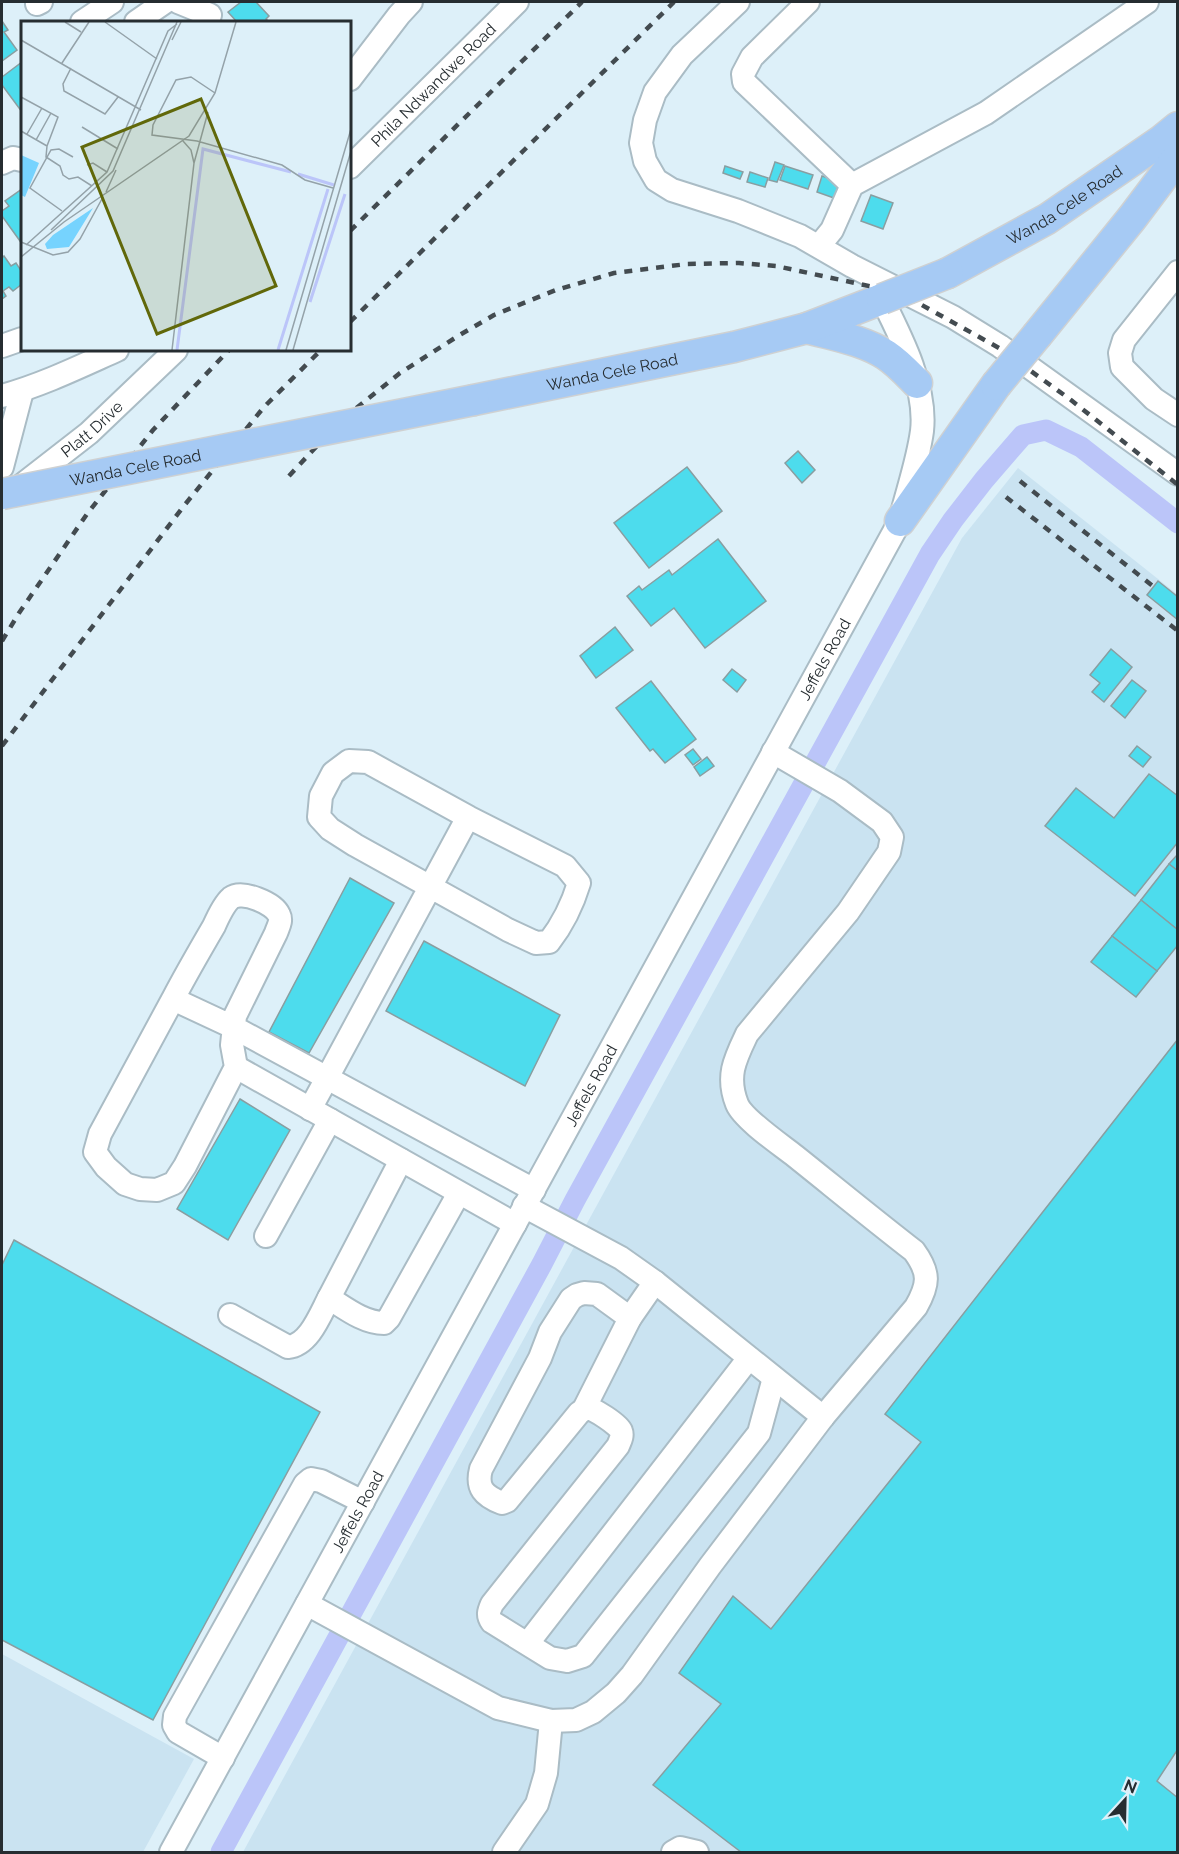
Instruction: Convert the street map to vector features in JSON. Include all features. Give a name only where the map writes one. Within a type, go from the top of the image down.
[{"type":"main road","name":"Wanda Cele Road","points":[[2,494],[734,348],[807,328],[948,273],[1047,219],[1178,127]]},
{"type":"main road","points":[[900,521],[996,385],[1132,218],[1178,157]]},
{"type":"main road","points":[[807,328],[883,353],[896,362],[917,383]]},
{"type":"street","points":[[84,21],[112,2]]},
{"type":"street","points":[[120,2],[135,21]]},
{"type":"street","points":[[137,21],[165,2]]},
{"type":"street","points":[[178,2],[208,13]]},
{"type":"street","points":[[351,78],[411,2]]},
{"type":"street","name":"Phila Ndwandwe Road","points":[[351,166],[517,2]]},
{"type":"street","points":[[738,2],[682,56],[655,92],[645,120],[641,143],[645,161],[656,180],[672,190],[738,211],[800,236],[852,266],[953,317],[1000,346],[1175,466]]},
{"type":"street","points":[[808,2],[752,57],[743,74],[746,85],[852,185]]},
{"type":"street","points":[[819,246],[832,230],[852,185],[986,113],[1146,2]]},
{"type":"street","points":[[2,163],[13,158],[21,160]]},
{"type":"street","points":[[1178,272],[1124,340],[1120,352],[1122,367],[1155,399],[1178,415]]},
{"type":"street","name":"Jeffels Road","points":[[171,1852],[900,521],[922,430],[921,399],[899,332],[870,303]]},
{"type":"street","points":[[2,346],[21,339]]},
{"type":"street","points":[[2,467],[12,394],[58,377],[115,351]]},
{"type":"street","name":"Platt Drive","points":[[2,501],[89,433],[175,351]]},
{"type":"street","points":[[308,1604],[498,1708],[550,1721],[576,1720],[593,1712],[616,1693],[632,1675],[710,1566],[823,1417],[915,1307],[923,1294],[925,1266],[914,1251],[762,1130],[738,1108],[731,1077],[747,1034],[848,912],[889,852],[892,837],[882,822],[840,791],[773,752]]},
{"type":"street","points":[[349,761],[368,762],[468,817],[565,866],[579,883],[573,903],[561,927],[549,942],[536,943],[508,930],[330,829],[319,817],[321,796],[333,773],[349,761]]},
{"type":"street","points":[[310,1109],[468,817]]},
{"type":"street","points":[[240,894],[251,896],[274,908],[280,920],[276,933],[237,1009],[232,1045],[236,1068],[174,1183],[157,1190],[140,1189],[125,1184],[106,1167],[95,1152],[100,1134],[173,999],[231,898],[240,894]]},
{"type":"street","points":[[173,999],[233,1027],[327,1078],[524,1207],[612,1254],[655,1282],[823,1417]]},
{"type":"street","points":[[236,1068],[459,1193],[524,1207]]},
{"type":"street","points":[[266,1236],[330,1120]]},
{"type":"street","points":[[230,1315],[288,1347],[296,1346],[304,1340],[329,1298],[401,1160]]},
{"type":"street","points":[[329,1298],[369,1321],[384,1323],[393,1313],[459,1193]]},
{"type":"street","points":[[630,1318],[597,1294],[584,1293],[571,1299],[550,1332],[540,1358],[480,1469],[479,1485],[482,1490],[495,1500],[502,1503],[507,1501],[584,1409],[630,1318],[655,1282]]},
{"type":"street","points":[[528,1643],[749,1358]]},
{"type":"street","points":[[584,1409],[595,1410],[620,1428],[622,1434],[618,1446],[492,1604],[489,1611],[492,1622],[550,1658],[567,1661],[583,1656],[759,1433],[774,1378]]},
{"type":"street","points":[[223,1758],[178,1732],[174,1725],[175,1716],[304,1484],[311,1479],[321,1481],[363,1502]]},
{"type":"street","points":[[504,1852],[537,1804],[546,1773],[550,1721]]},
{"type":"street","points":[[673,1852],[681,1848],[696,1852]]},
{"type":"shaded area","points":[[1018,468],[1177,594],[1177,1852],[243,1852],[962,538]]},
{"type":"shaded area","points":[[2,1654],[194,1759],[143,1852],[2,1852]]},
{"type":"building","points":[[241,2],[256,2],[269,16],[266,19],[268,21],[236,21],[228,12]]},
{"type":"building","points":[[2,21],[8,30],[4,32],[17,50],[2,61]]},
{"type":"building","points":[[21,63],[21,111],[2,85],[2,77]]},
{"type":"building","points":[[775,162],[784,165],[777,182],[769,180]]},
{"type":"building","points":[[725,166],[743,172],[740,179],[723,173]]},
{"type":"building","points":[[785,166],[813,175],[808,189],[780,180]]},
{"type":"building","points":[[750,172],[768,178],[765,187],[747,182]]},
{"type":"building","points":[[822,176],[840,182],[834,198],[817,192]]},
{"type":"building","points":[[21,190],[20,241],[2,216],[2,211],[9,206],[5,201]]},
{"type":"building","points":[[871,195],[893,203],[883,229],[861,221]]},
{"type":"building","points":[[4,256],[11,266],[16,263],[21,270],[21,285],[13,291],[9,287],[3,291],[6,296],[2,299],[2,258]]},
{"type":"building","points":[[798,451],[815,470],[802,483],[785,463]]},
{"type":"building","points":[[687,467],[722,511],[649,568],[614,523]]},
{"type":"building","points":[[718,539],[766,601],[705,648],[674,608],[651,626],[627,596],[639,586],[642,590],[669,570],[672,575]]},
{"type":"building","points":[[1158,581],[1178,597],[1178,620],[1147,595]]},
{"type":"building","points":[[615,627],[633,650],[596,678],[580,656]]},
{"type":"building","points":[[1111,649],[1132,667],[1104,702],[1092,692],[1100,683],[1090,675]]},
{"type":"building","points":[[732,669],[746,680],[737,692],[723,680]]},
{"type":"building","points":[[1132,680],[1146,691],[1125,718],[1111,706]]},
{"type":"building","points":[[651,681],[696,739],[665,763],[653,749],[650,751],[616,708]]},
{"type":"building","points":[[1137,746],[1151,757],[1143,767],[1129,756]]},
{"type":"building","points":[[693,749],[701,759],[693,765],[685,755]]},
{"type":"building","points":[[707,757],[714,766],[700,776],[694,767]]},
{"type":"building","points":[[1149,774],[1178,796],[1178,842],[1135,896],[1045,826],[1076,788],[1114,818]]},
{"type":"building","points":[[1178,854],[1178,871],[1169,864]]},
{"type":"building","points":[[1169,864],[1178,871],[1178,930],[1141,900]]},
{"type":"building","points":[[350,878],[394,903],[309,1053],[269,1032]]},
{"type":"building","points":[[1141,900],[1178,930],[1178,945],[1157,971],[1112,936]]},
{"type":"building","points":[[1112,936],[1157,971],[1136,997],[1091,962]]},
{"type":"building","points":[[424,941],[560,1015],[525,1086],[386,1011]]},
{"type":"building","points":[[1178,1039],[1178,1749],[1157,1781],[1178,1798],[1178,1852],[741,1852],[653,1785],[721,1704],[679,1673],[733,1596],[771,1629],[921,1442],[885,1414]]},
{"type":"building","points":[[240,1099],[290,1130],[228,1240],[177,1209]]},
{"type":"building","points":[[14,1240],[320,1412],[153,1720],[2,1640],[2,1265]]},
{"type":"waterway","points":[[221,1852],[575,1200],[930,554],[953,520],[1023,435],[1046,430],[1081,447],[1178,523]]},
{"type":"railway","points":[[351,230],[582,2]]},
{"type":"railway","points":[[351,321],[674,2]]},
{"type":"railway","points":[[289,476],[340,421],[400,373],[494,315],[556,290],[614,273],[687,264],[739,263],[776,266],[883,289],[920,304],[999,348],[1071,400],[1178,485]]},
{"type":"railway","points":[[2,641],[87,514],[153,430],[228,351]]},
{"type":"railway","points":[[2,746],[183,507],[264,407],[320,351]]},
{"type":"railway","points":[[1020,481],[1154,587]]},
{"type":"railway","points":[[1006,497],[1178,631]]}]
